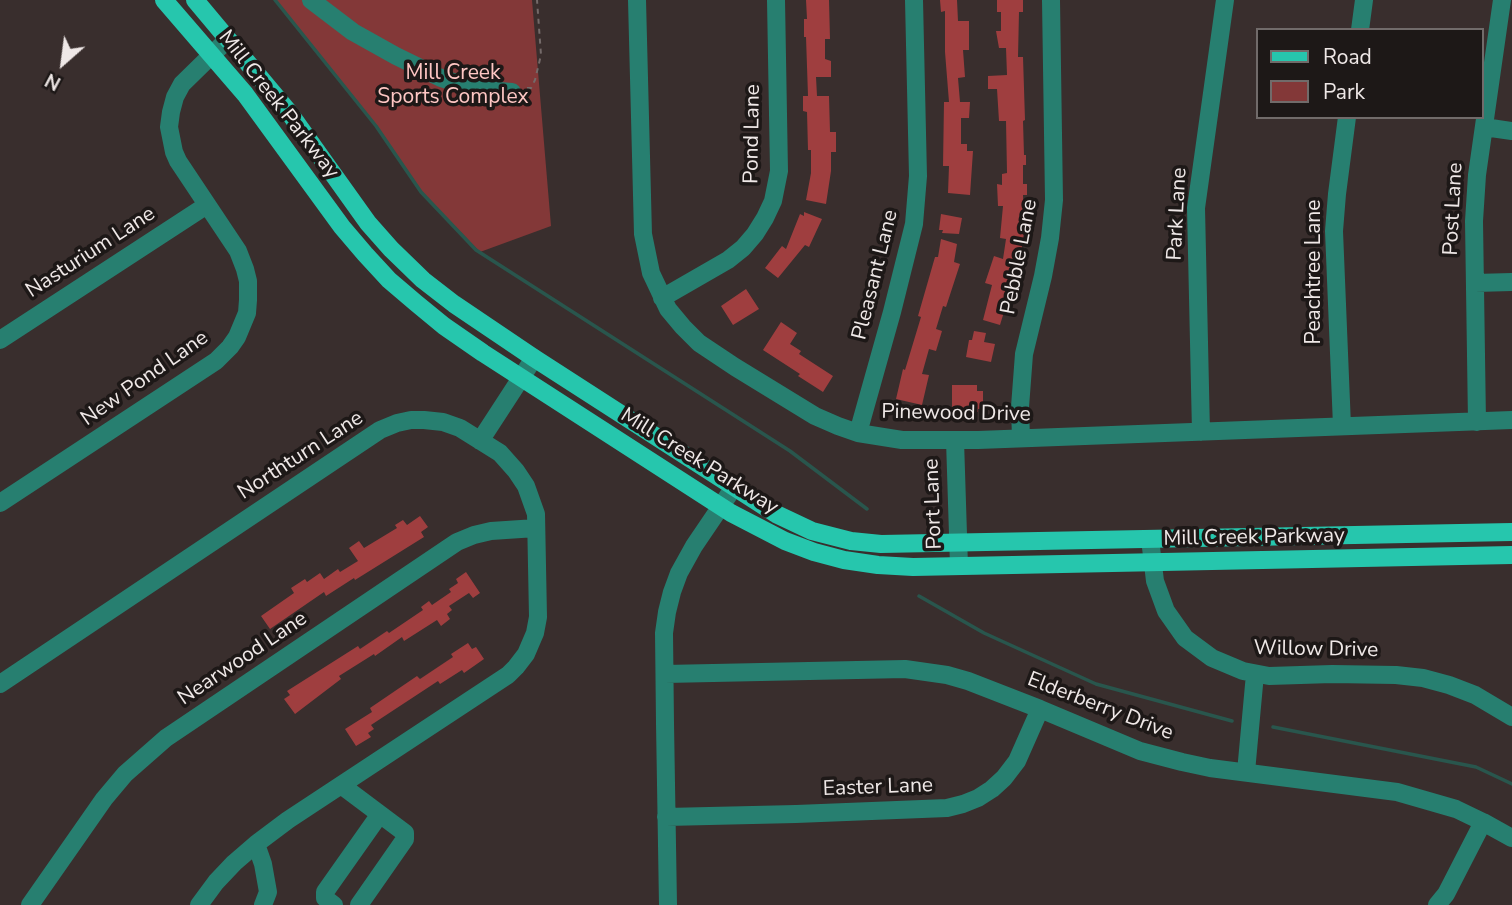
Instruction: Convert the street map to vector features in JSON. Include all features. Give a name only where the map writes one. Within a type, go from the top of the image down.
[{"type":"main road","name":"Mill Creek Parkway","points":[[164,0],[274,132],[342,227],[373,263],[407,296],[444,326],[720,506],[786,541],[844,560],[883,566],[1512,555]]},
{"type":"main road","name":"Mill Creek Parkway","points":[[195,0],[288,111],[351,201],[391,249],[423,280],[534,358],[793,523],[831,537],[871,544],[1512,532]]},
{"type":"street","points":[[311,0],[353,32],[396,57],[441,78],[475,89],[512,92]]},
{"type":"street","name":"Pinewood Drive","points":[[638,0],[643,234],[651,273],[668,309],[699,343],[815,416],[858,433],[902,440],[1512,420]]},
{"type":"street","name":"Pond Lane","points":[[662,298],[728,260],[743,248],[760,226],[773,201],[779,171],[776,0]]},
{"type":"street","name":"Pleasant Lane","points":[[858,433],[906,260],[915,212],[918,176],[914,0]]},
{"type":"street","name":"Pebble Lane","points":[[1021,438],[1020,407],[1024,354],[1043,276],[1054,200],[1051,0]]},
{"type":"street","name":"Park Lane","points":[[1201,432],[1196,208],[1224,0]]},
{"type":"street","points":[[1360,28],[1364,0]]},
{"type":"street","name":"Post Lane","points":[[1476,422],[1474,221],[1477,175],[1502,0]]},
{"type":"street","name":"New Pond Lane","points":[[0,503],[216,361],[237,337],[247,313],[248,281],[245,269],[238,251],[178,161],[169,127],[173,104],[183,84],[228,39]]},
{"type":"street","name":"Peachtree Lane","points":[[1342,426],[1334,231],[1336,194],[1347,119]]},
{"type":"street","points":[[1484,127],[1512,131]]},
{"type":"street","name":"Nasturium Lane","points":[[0,340],[207,205]]},
{"type":"street","points":[[1475,283],[1512,282]]},
{"type":"street","points":[[480,441],[534,358]]},
{"type":"street","name":"Northturn Lane","points":[[0,684],[380,430],[397,423],[424,420],[443,422],[460,428],[500,453],[526,486],[536,514],[538,617],[531,644],[516,667],[508,675],[288,820],[256,844],[216,882],[199,905]]},
{"type":"street","name":"Port Lane","points":[[955,440],[959,566]]},
{"type":"street","points":[[668,905],[664,633],[667,612],[679,573],[734,487]]},
{"type":"street","name":"Nearwood Lane","points":[[30,905],[104,799],[125,774],[166,738],[457,542],[491,531],[536,528]]},
{"type":"street","name":"Willow Drive","points":[[1150,539],[1159,597],[1172,622],[1185,638],[1212,658],[1230,667],[1269,676],[1332,674],[1423,678],[1475,695],[1512,718]]},
{"type":"street","name":"Elderberry Drive","points":[[665,674],[905,669],[947,675],[1040,709],[1140,751],[1182,762],[1397,792],[1455,809],[1512,838]]},
{"type":"street","points":[[1246,772],[1255,674]]},
{"type":"street","name":"Easter Lane","points":[[666,817],[906,810],[947,808],[963,804],[978,798],[1004,778],[1017,761],[1040,709]]},
{"type":"street","points":[[341,785],[405,833],[405,839],[359,905]]},
{"type":"street","points":[[334,905],[325,898],[325,892],[380,814]]},
{"type":"street","points":[[1437,905],[1446,894],[1483,822]]},
{"type":"street","points":[[256,844],[268,892],[263,905]]},
{"type":"path","points":[[512,92],[531,88],[535,80],[541,55],[537,0]]},
{"type":"green space","name":"Mill Creek Sports Complex","points":[[275,0],[532,0],[551,226],[480,252],[421,192],[380,131]]},
{"type":"building","points":[[806,0],[829,0],[830,39],[825,39],[825,59],[831,61],[831,77],[816,77],[817,96],[829,96],[830,132],[836,132],[836,152],[831,152],[826,204],[806,200],[811,173],[811,150],[808,150],[807,112],[803,111],[803,96],[808,96],[804,37]]},
{"type":"building","points":[[940,0],[957,0],[958,21],[969,21],[969,50],[963,50],[965,77],[958,78],[960,102],[970,102],[969,118],[961,118],[961,144],[967,144],[967,151],[973,151],[970,195],[948,193],[949,166],[943,166],[944,102],[949,102],[945,11],[941,12]]},
{"type":"building","points":[[997,0],[1023,0],[1023,12],[1019,12],[1018,57],[1023,57],[1026,165],[1023,165],[1023,184],[1027,184],[1027,195],[1023,195],[1026,216],[1021,254],[1024,256],[1000,325],[983,320],[992,285],[985,283],[994,256],[1003,259],[1006,239],[1000,238],[1003,206],[998,206],[997,184],[1002,185],[1002,174],[1007,173],[1006,121],[999,121],[997,89],[988,89],[988,76],[1007,75],[1006,48],[999,48],[996,31],[1001,31],[1001,12],[997,12]]},
{"type":"building","points":[[804,212],[822,219],[809,247],[805,245],[778,278],[765,268],[782,246],[786,249],[800,214],[804,216]]},
{"type":"building","points":[[941,214],[962,218],[959,234],[942,233],[943,230],[939,230]]},
{"type":"building","points":[[941,239],[957,244],[954,262],[960,264],[936,329],[942,331],[936,351],[929,349],[922,374],[929,375],[922,405],[896,399]]},
{"type":"building","points":[[746,289],[759,309],[733,325],[721,306]]},
{"type":"building","points":[[781,322],[797,333],[790,344],[801,351],[799,354],[833,376],[823,392],[763,350]]},
{"type":"building","points":[[974,331],[986,333],[984,342],[995,344],[991,362],[966,357],[969,340],[972,340]]},
{"type":"building","points":[[952,385],[977,385],[977,391],[983,391],[983,409],[978,409],[978,412],[952,412]]},
{"type":"building","points":[[420,516],[428,527],[421,532],[424,537],[326,596],[324,592],[270,629],[261,616],[294,593],[291,588],[305,579],[307,582],[320,573],[324,579],[338,569],[340,572],[358,561],[349,548],[359,541],[364,548],[397,528],[395,525],[403,520],[407,525]]},
{"type":"building","points":[[466,572],[480,593],[473,598],[469,593],[449,606],[452,610],[447,614],[450,619],[441,626],[437,620],[404,641],[402,637],[375,656],[374,654],[339,676],[341,679],[295,714],[284,699],[290,695],[287,691],[358,646],[360,649],[387,631],[389,633],[423,610],[421,607],[429,601],[432,605],[451,592],[449,589],[458,583],[456,579]]},
{"type":"building","points":[[468,643],[472,649],[476,647],[484,659],[464,673],[462,670],[440,684],[438,681],[371,725],[374,729],[368,733],[371,737],[356,746],[345,729],[372,712],[370,708],[417,676],[420,679],[453,657],[451,654]]},
{"type":"waterway","points":[[275,0],[376,126],[421,192],[476,250],[790,451],[867,509]]},
{"type":"waterway","points":[[919,596],[984,633],[1096,684],[1232,721]]},
{"type":"waterway","points":[[1273,727],[1476,767],[1512,784]]}]
